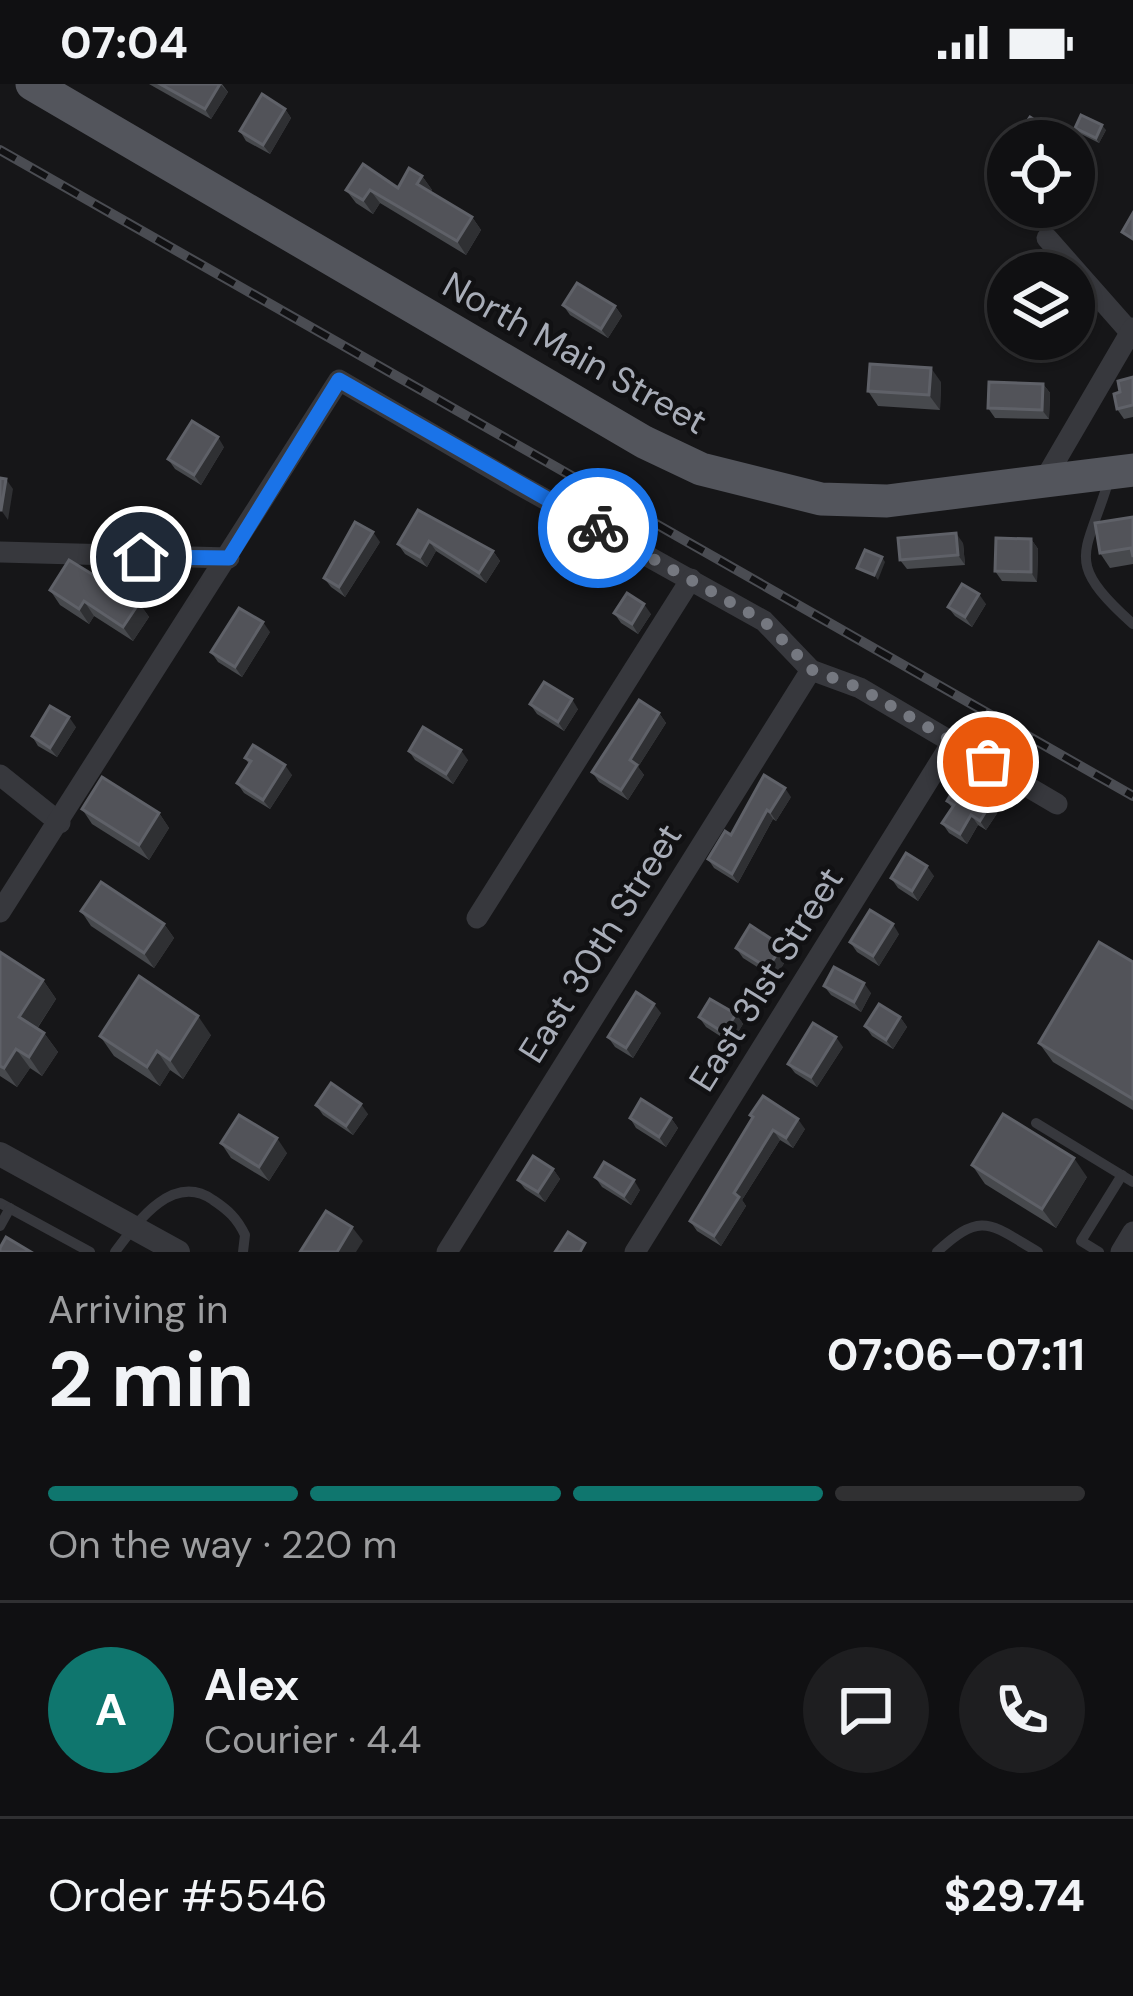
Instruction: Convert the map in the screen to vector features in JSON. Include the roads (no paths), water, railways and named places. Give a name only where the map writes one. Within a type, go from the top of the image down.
[{"type":"main road","name":"North Main Street","points":[[32,84],[625,431],[701,470],[821,499],[887,501],[1122,471]]},
{"type":"street","points":[[1042,484],[1132,330],[1047,238]]},
{"type":"street","points":[[0,912],[339,380],[764,621],[812,670],[860,688],[1058,804]]},
{"type":"street","points":[[0,552],[229,558]]},
{"type":"street","points":[[476,918],[691,579]]},
{"type":"street","name":"East 30th Street","points":[[447,1252],[812,670]]},
{"type":"street","name":"East 31st Street","points":[[634,1252],[953,741]]},
{"type":"street","points":[[0,775],[60,823]]},
{"type":"street","points":[[0,1154],[178,1252]]},
{"type":"street","points":[[1121,1252],[1133,1232]]},
{"type":"lane","points":[[1122,471],[1084,546],[1084,568],[1096,589],[1133,624]]},
{"type":"lane","points":[[1036,1123],[1128,1178],[1082,1241],[1099,1252]]},
{"type":"lane","points":[[115,1252],[133,1227],[178,1190],[202,1192],[239,1222],[245,1235],[243,1252]]},
{"type":"lane","points":[[0,1226],[5,1205],[89,1252]]},
{"type":"lane","points":[[937,1252],[961,1230],[976,1224],[991,1226],[1038,1252]]},
{"type":"lane","points":[[55,1252],[63,1237]]},
{"type":"railway","points":[[0,150],[1133,796]]}]
